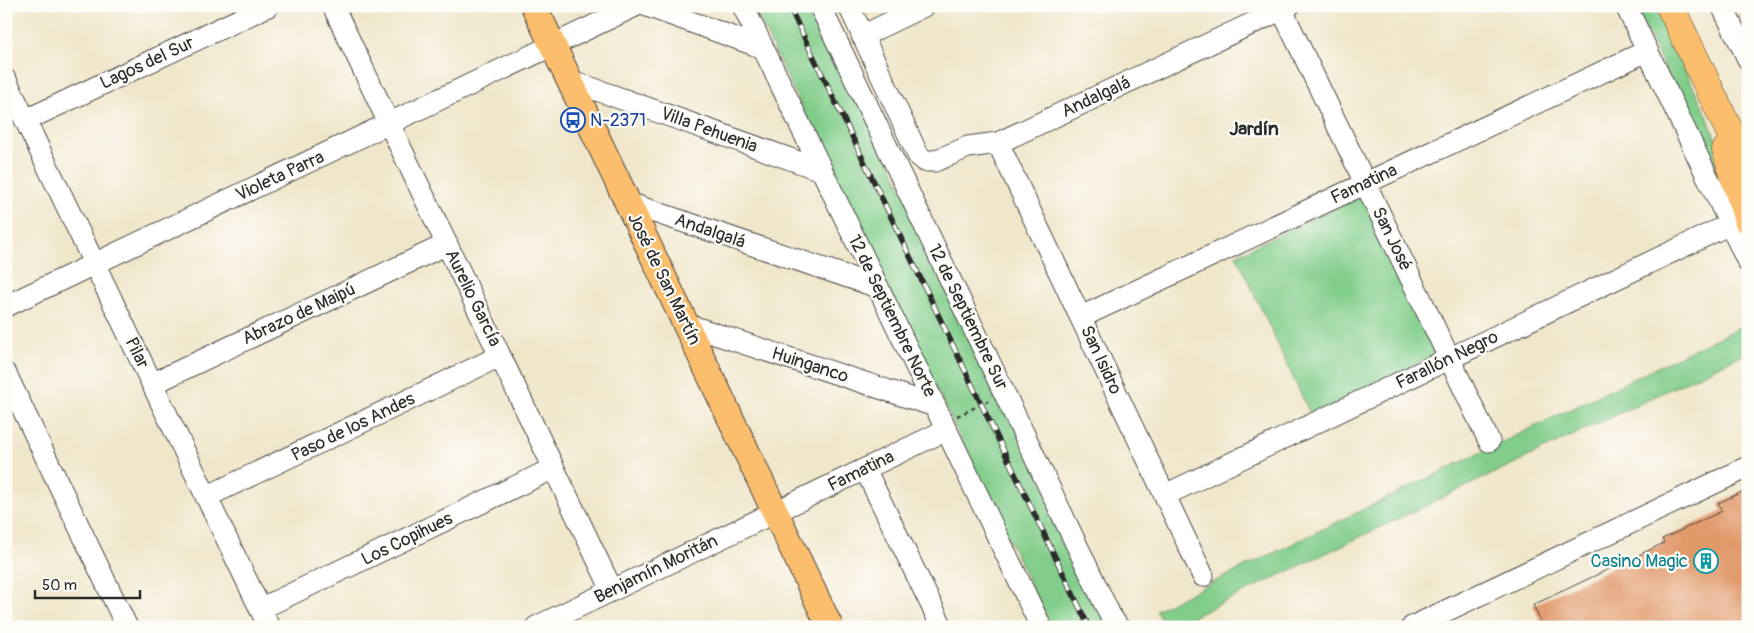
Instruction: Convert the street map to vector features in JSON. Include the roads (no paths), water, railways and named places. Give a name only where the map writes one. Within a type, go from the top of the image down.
[{"type":"highway","points":[[1670,6],[1748,170]]},
{"type":"highway","points":[[1689,6],[1748,129]]},
{"type":"highway","points":[[1706,83],[1739,222]]},
{"type":"main road","name":"José de San Martín","points":[[534,6],[830,627]]},
{"type":"street","name":"Lagos del Sur","points":[[26,120],[268,6]]},
{"type":"street","name":"Aurelio García","points":[[333,6],[612,590]]},
{"type":"street","name":"Violeta Parra","points":[[6,306],[635,6]]},
{"type":"street","points":[[647,6],[763,48]]},
{"type":"street","name":"12 de Septiembre Norte","points":[[743,6],[1041,627]]},
{"type":"street","name":"12 de Septiembre Sur","points":[[820,6],[1110,615],[1118,627]]},
{"type":"street","points":[[849,6],[918,155],[925,161]]},
{"type":"street","points":[[862,36],[924,6]]},
{"type":"street","points":[[1626,6],[1647,50],[1739,222],[1748,262]]},
{"type":"street","points":[[1722,6],[1748,59]]},
{"type":"street","name":"Andalgalá","points":[[902,178],[912,174],[925,161],[935,161],[968,147],[998,143],[1285,8]]},
{"type":"street","name":"San José","points":[[1285,8],[1365,183],[1489,441]]},
{"type":"street","name":"Famatina","points":[[1080,317],[1647,50]]},
{"type":"street","name":"Pilar","points":[[6,80],[264,618]]},
{"type":"street","name":"Villa Pehuenia","points":[[569,80],[821,170]]},
{"type":"street","name":"San Isidro","points":[[998,143],[1203,576]]},
{"type":"street","name":"Andalgalá","points":[[628,203],[878,287]]},
{"type":"street","name":"Farallón Negro","points":[[1165,495],[1739,222]]},
{"type":"street","name":"Abrazo de Maipú","points":[[152,384],[447,244]]},
{"type":"street","name":"Huinganco","points":[[685,324],[935,406]]},
{"type":"street","name":"Paso de los Andes","points":[[206,497],[500,356]]},
{"type":"street","points":[[6,374],[127,627]]},
{"type":"street","name":"Famatina","points":[[775,512],[946,430]]},
{"type":"street","points":[[1412,627],[1748,467]]},
{"type":"street","name":"Los Copihues","points":[[264,618],[554,468]]},
{"type":"street","points":[[865,469],[942,627]]},
{"type":"street","name":"Benjamín Moritán","points":[[544,625],[612,590],[775,512]]},
{"type":"railway","points":[[789,6],[1089,627]]},
{"type":"place","name":"N-2371","points":[[573,120]]},
{"type":"place","name":"Casino Magic","points":[[1706,561]]},
{"type":"district","name":"Jardín","points":[[1254,129]]}]
